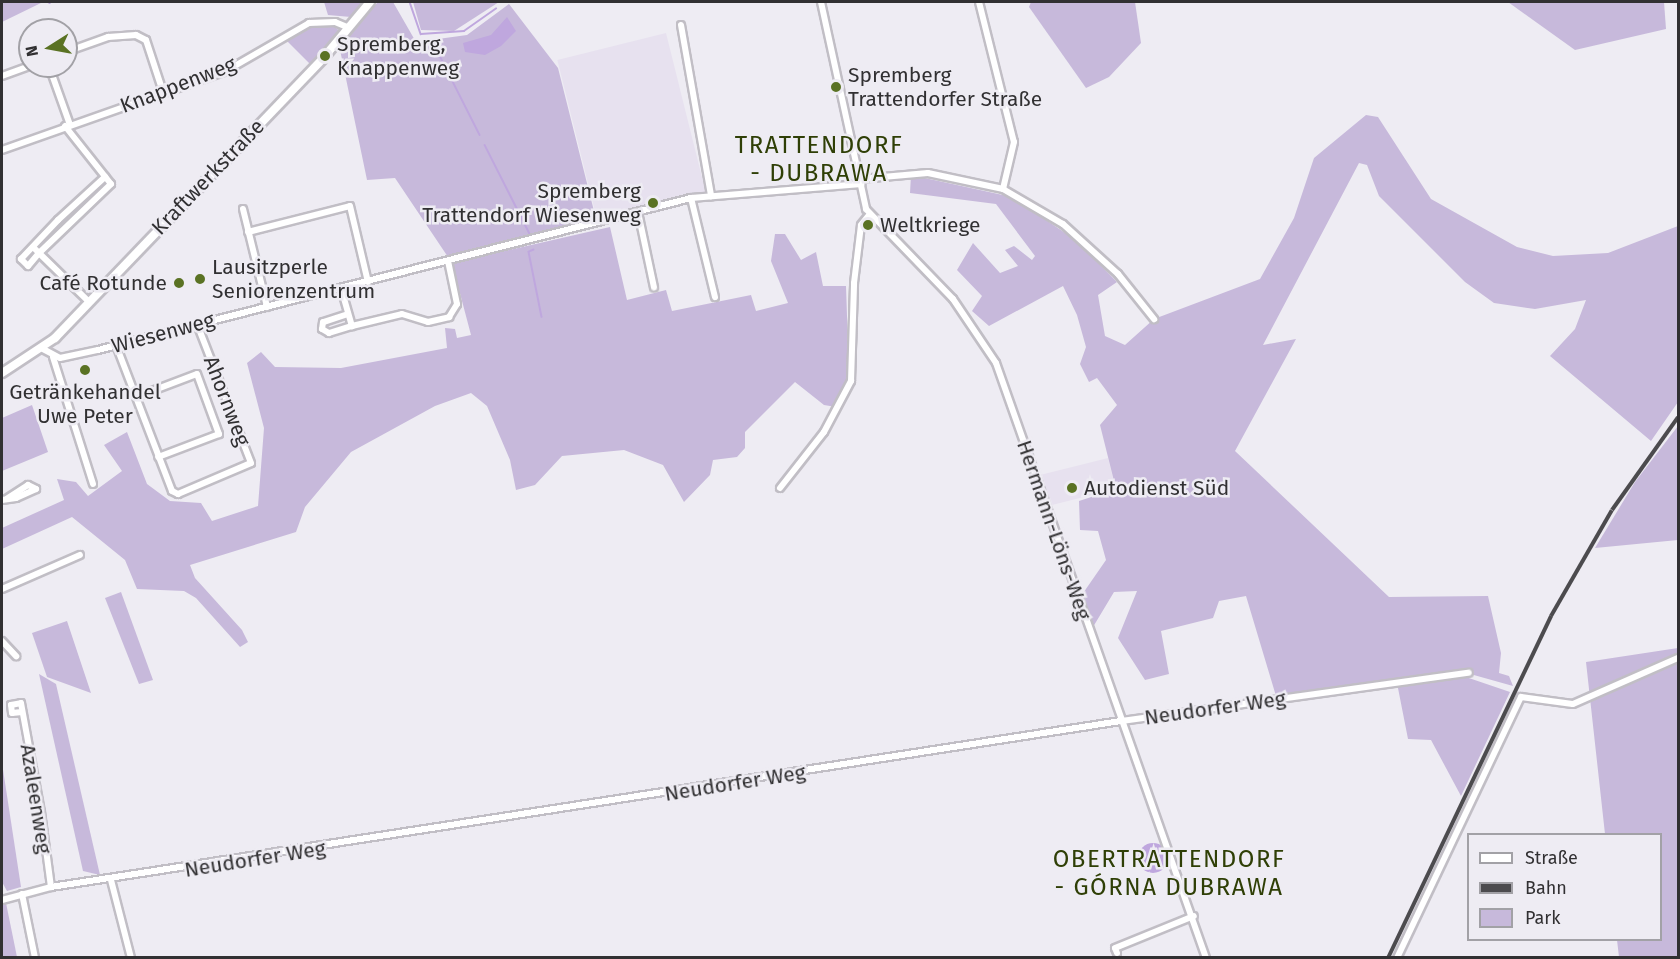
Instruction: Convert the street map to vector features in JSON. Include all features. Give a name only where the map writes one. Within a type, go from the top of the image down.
[{"type":"main road","name":"Kraftwerkstraße","points":[[2,373],[43,349],[349,28],[370,2]]},
{"type":"street","points":[[780,488],[824,432],[851,381],[854,283],[861,225],[869,215],[821,2]]},
{"type":"street","points":[[978,2],[1014,142],[1003,189]]},
{"type":"street","name":"Knappenweg","points":[[2,150],[226,71],[309,22],[335,22],[349,28]]},
{"type":"street","points":[[681,25],[711,196]]},
{"type":"street","points":[[78,48],[108,37],[136,35],[146,40],[163,92]]},
{"type":"street","points":[[2,76],[18,70]]},
{"type":"street","points":[[53,78],[68,125],[111,184],[28,266],[21,259],[58,220],[105,177]]},
{"type":"street","name":"Wiesenweg","points":[[53,357],[116,345],[691,198],[860,182],[928,173],[1003,189],[1063,224],[1118,274],[1154,320]]},
{"type":"street","points":[[92,188],[99,195]]},
{"type":"street","points":[[691,198],[715,297]]},
{"type":"street","points":[[248,232],[350,206],[368,282]]},
{"type":"street","points":[[243,208],[267,307]]},
{"type":"street","points":[[638,213],[654,287]]},
{"type":"street","name":"Hermann-Löns-Weg","points":[[869,215],[952,298],[996,362],[1121,721],[1194,916],[1206,957]]},
{"type":"street","points":[[58,220],[66,227]]},
{"type":"street","points":[[33,247],[89,302]]},
{"type":"street","points":[[348,314],[323,322],[322,329],[329,333],[402,314],[428,321],[449,317],[457,304],[448,261]]},
{"type":"street","points":[[341,288],[352,326]]},
{"type":"street","name":"Ahornweg","points":[[158,457],[178,494],[251,463],[197,324]]},
{"type":"street","points":[[116,345],[158,457],[219,434],[197,374],[136,397]]},
{"type":"street","points":[[43,349],[53,357],[93,484]]},
{"type":"street","points":[[2,590],[80,555]]},
{"type":"street","points":[[2,640],[16,656]]},
{"type":"street","points":[[1397,957],[1524,695],[1573,704],[1678,658]]},
{"type":"street","name":"Neudorfer Weg","points":[[2,900],[51,887],[111,880],[1121,721],[1469,673]]},
{"type":"street","name":"Azaleenweg","points":[[22,712],[51,887]]},
{"type":"street","points":[[111,880],[131,957]]},
{"type":"street","points":[[22,894],[34,957]]},
{"type":"street","points":[[1117,953],[1115,948],[1194,916]]},
{"type":"shaded area","points":[[507,17],[516,31],[501,46],[485,55],[465,52],[463,43],[491,35]]},
{"type":"shaded area","points":[[666,33],[706,193],[597,220],[557,60]]},
{"type":"shaded area","points":[[1108,458],[1116,489],[1045,507],[1037,476]]},
{"type":"shaded area","points":[[1153,843],[1159,844],[1167,852],[1167,864],[1159,872],[1153,873],[1147,872],[1139,864],[1138,858],[1139,852],[1147,844]]},
{"type":"green space","points":[[2,2],[43,2],[2,22]]},
{"type":"green space","points":[[324,2],[362,2],[351,17],[328,15]]},
{"type":"green space","points":[[378,2],[393,2],[416,42],[467,35],[509,4],[558,68],[596,219],[448,257],[395,178],[367,180],[339,45]]},
{"type":"green space","points":[[413,2],[499,2],[454,31],[421,30]]},
{"type":"green space","points":[[1031,2],[1135,2],[1141,43],[1109,77],[1086,88],[1029,7]]},
{"type":"green space","points":[[1508,2],[1664,2],[1666,29],[1575,50]]},
{"type":"green space","points":[[330,23],[341,32],[310,64],[286,40],[310,24]]},
{"type":"green space","points":[[1366,115],[1378,117],[1431,199],[1517,247],[1553,256],[1608,253],[1678,226],[1678,402],[1651,441],[1550,356],[1575,329],[1586,300],[1535,309],[1494,303],[1465,282],[1379,196],[1367,165],[1359,163],[1263,345],[1296,339],[1235,451],[1389,597],[1488,596],[1501,653],[1499,673],[1509,676],[1513,686],[1456,670],[1276,696],[1246,596],[1219,601],[1213,618],[1161,631],[1169,674],[1145,680],[1118,638],[1137,591],[1114,592],[1090,632],[1079,599],[1106,560],[1098,531],[1080,530],[1079,501],[1116,489],[1100,425],[1117,405],[1097,378],[1089,382],[1080,364],[1086,347],[1077,315],[1063,286],[989,326],[972,311],[982,296],[957,270],[973,243],[1000,273],[1018,266],[1005,250],[1014,246],[1032,260],[1035,256],[996,204],[910,193],[911,175],[1012,197],[1077,241],[1117,282],[1098,295],[1105,336],[1125,345],[1154,319],[1260,279],[1294,218],[1314,158]]},
{"type":"green space","points":[[610,227],[627,300],[666,290],[672,311],[751,295],[756,311],[788,303],[771,261],[775,234],[785,234],[801,260],[816,252],[823,286],[846,286],[849,375],[836,407],[824,405],[795,382],[745,432],[745,448],[737,457],[713,460],[710,475],[684,502],[663,465],[624,450],[562,456],[535,485],[516,490],[510,460],[487,406],[471,393],[435,406],[351,452],[305,507],[296,532],[190,565],[195,578],[242,630],[248,642],[240,647],[196,598],[184,591],[137,589],[125,560],[72,517],[2,549],[2,528],[64,500],[57,479],[76,482],[88,496],[122,471],[104,445],[127,432],[147,484],[170,501],[201,503],[212,521],[258,506],[264,428],[247,363],[261,352],[275,367],[341,368],[447,348],[445,328],[455,329],[457,338],[471,335],[452,263]]},
{"type":"green space","points":[[32,405],[48,452],[2,471],[2,418]]},
{"type":"green space","points":[[1678,426],[1678,540],[1595,548],[1635,482]]},
{"type":"green space","points":[[121,592],[153,680],[139,684],[105,598]]},
{"type":"green space","points":[[67,621],[91,693],[47,677],[32,633]]},
{"type":"green space","points":[[1678,648],[1678,957],[1619,957],[1617,941],[1662,941],[1662,833],[1605,833],[1586,662]]},
{"type":"green space","points":[[39,674],[56,684],[100,875],[83,871]]},
{"type":"green space","points":[[1460,675],[1510,692],[1461,796],[1431,740],[1408,739],[1397,683]]},
{"type":"green space","points":[[2,763],[21,887],[7,891],[2,882]]},
{"type":"green space","points":[[6,903],[17,957],[2,957],[2,905]]},
{"type":"waterway","points":[[410,2],[421,34],[464,31],[496,9]]},
{"type":"waterway","points":[[433,42],[480,135]]},
{"type":"waterway","points":[[485,145],[530,234]]},
{"type":"waterway","points":[[534,250],[529,252],[542,317]]},
{"type":"railway","points":[[1388,958],[1551,616],[1612,510],[1678,417]]},
{"type":"place","name":"Spremberg, Knappenweg","points":[[325,56]]},
{"type":"place","name":"Spremberg Trattendorfer Straße","points":[[836,87]]},
{"type":"place","name":"Spremberg Trattendorf Wiesenweg","points":[[653,203]]},
{"type":"place","name":"Weltkriege","points":[[868,225]]},
{"type":"place","name":"Lausitzperle Seniorenzentrum","points":[[200,279]]},
{"type":"place","name":"Café Rotunde","points":[[179,283]]},
{"type":"place","name":"Getränkehandel Uwe Peter","points":[[85,370]]},
{"type":"place","name":"Autodienst Süd","points":[[1072,488]]},
{"type":"district","name":"TRATTENDORF - DUBRAWA","points":[[819,160]]},
{"type":"district","name":"OBERTRATTENDORF - GÓRNA DUBRAWA","points":[[1169,874]]}]
